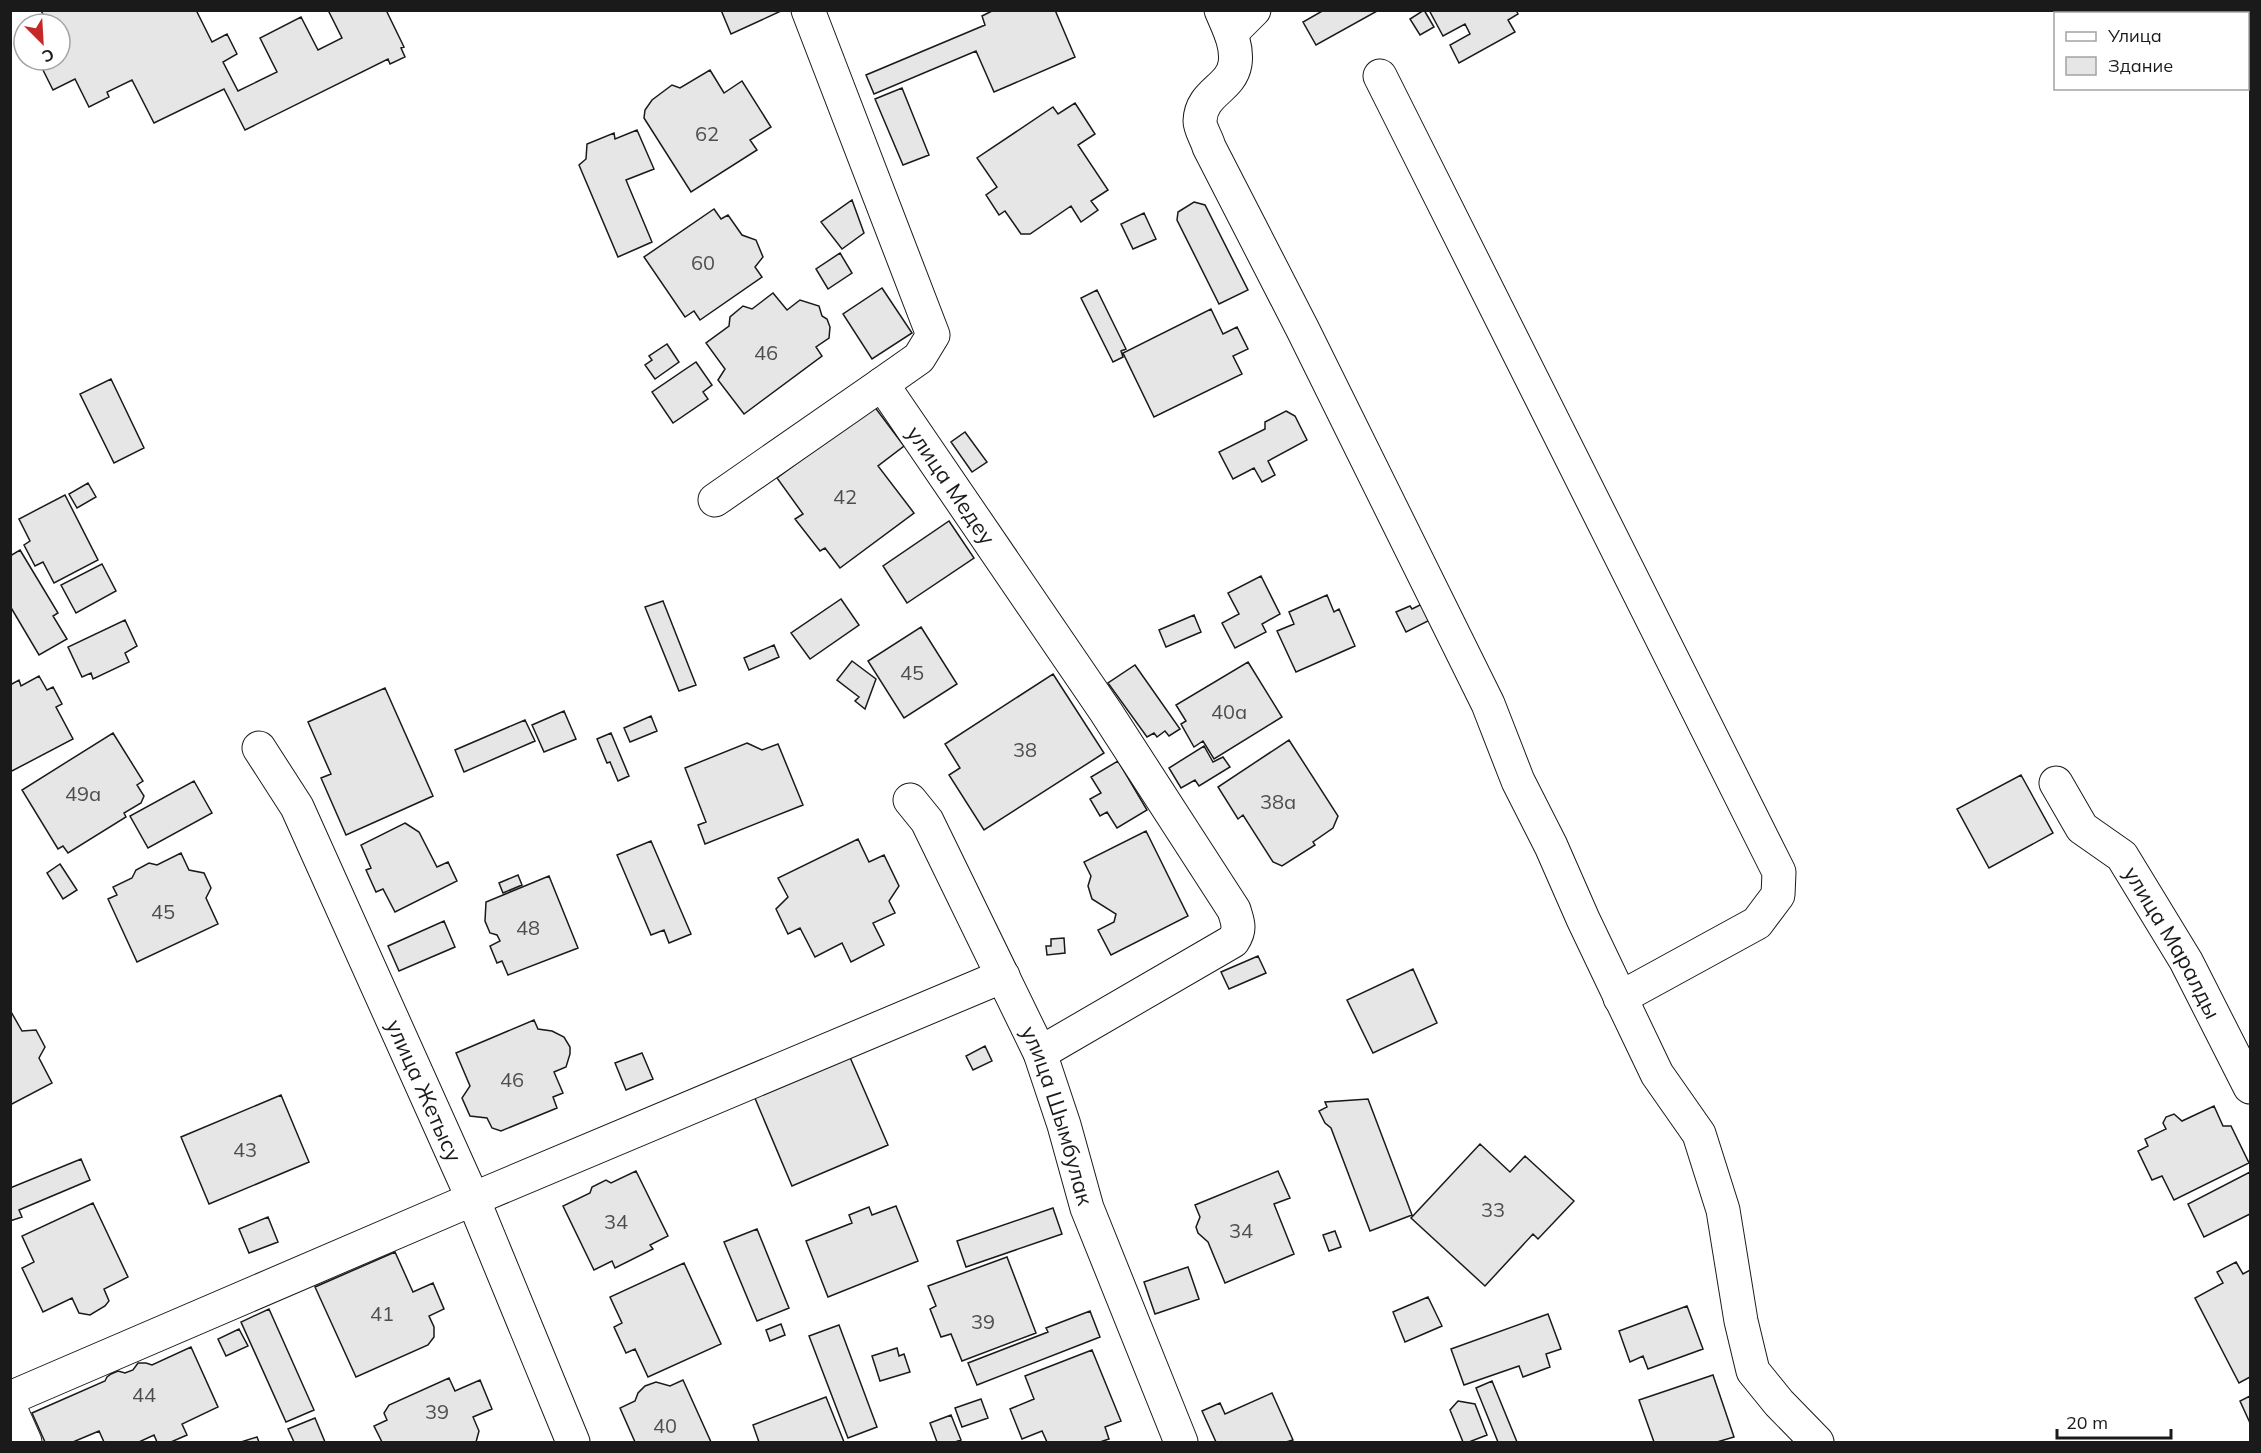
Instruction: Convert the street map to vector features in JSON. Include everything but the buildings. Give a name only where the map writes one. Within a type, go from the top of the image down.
[{"type":"street","points":[[715,500],[919,358],[933,335],[808,10]]},
{"type":"street","points":[[1254,10],[1226,22],[1236,49],[1235,65],[1230,78],[1205,101],[1200,122],[1209,147],[1303,330],[1488,704],[1518,781],[1551,846],[1657,1074],[1699,1134],[1723,1210],[1741,1321],[1754,1371],[1779,1403],[1818,1443]]},
{"type":"street","points":[[1380,76],[1779,872],[1778,896],[1757,922],[1620,998]]},
{"type":"street","name":"улица Медеу","points":[[882,384],[1106,712],[1234,910],[1239,931],[1233,941],[1040,1053]]},
{"type":"street","name":"улица Жетысу","points":[[259,748],[297,807],[473,1199],[573,1443]]},
{"type":"street","name":"улица Маралды","points":[[2056,783],[2082,828],[2122,856],[2186,961],[2250,1086]]},
{"type":"street","name":"улица Шымбулак","points":[[910,800],[927,821],[1040,1053],[1064,1125],[1087,1208],[1180,1443]]},
{"type":"street","points":[[10,1398],[473,1199],[1003,976]]},
{"type":"street","points":[[10,1408],[26,1443]]}]
